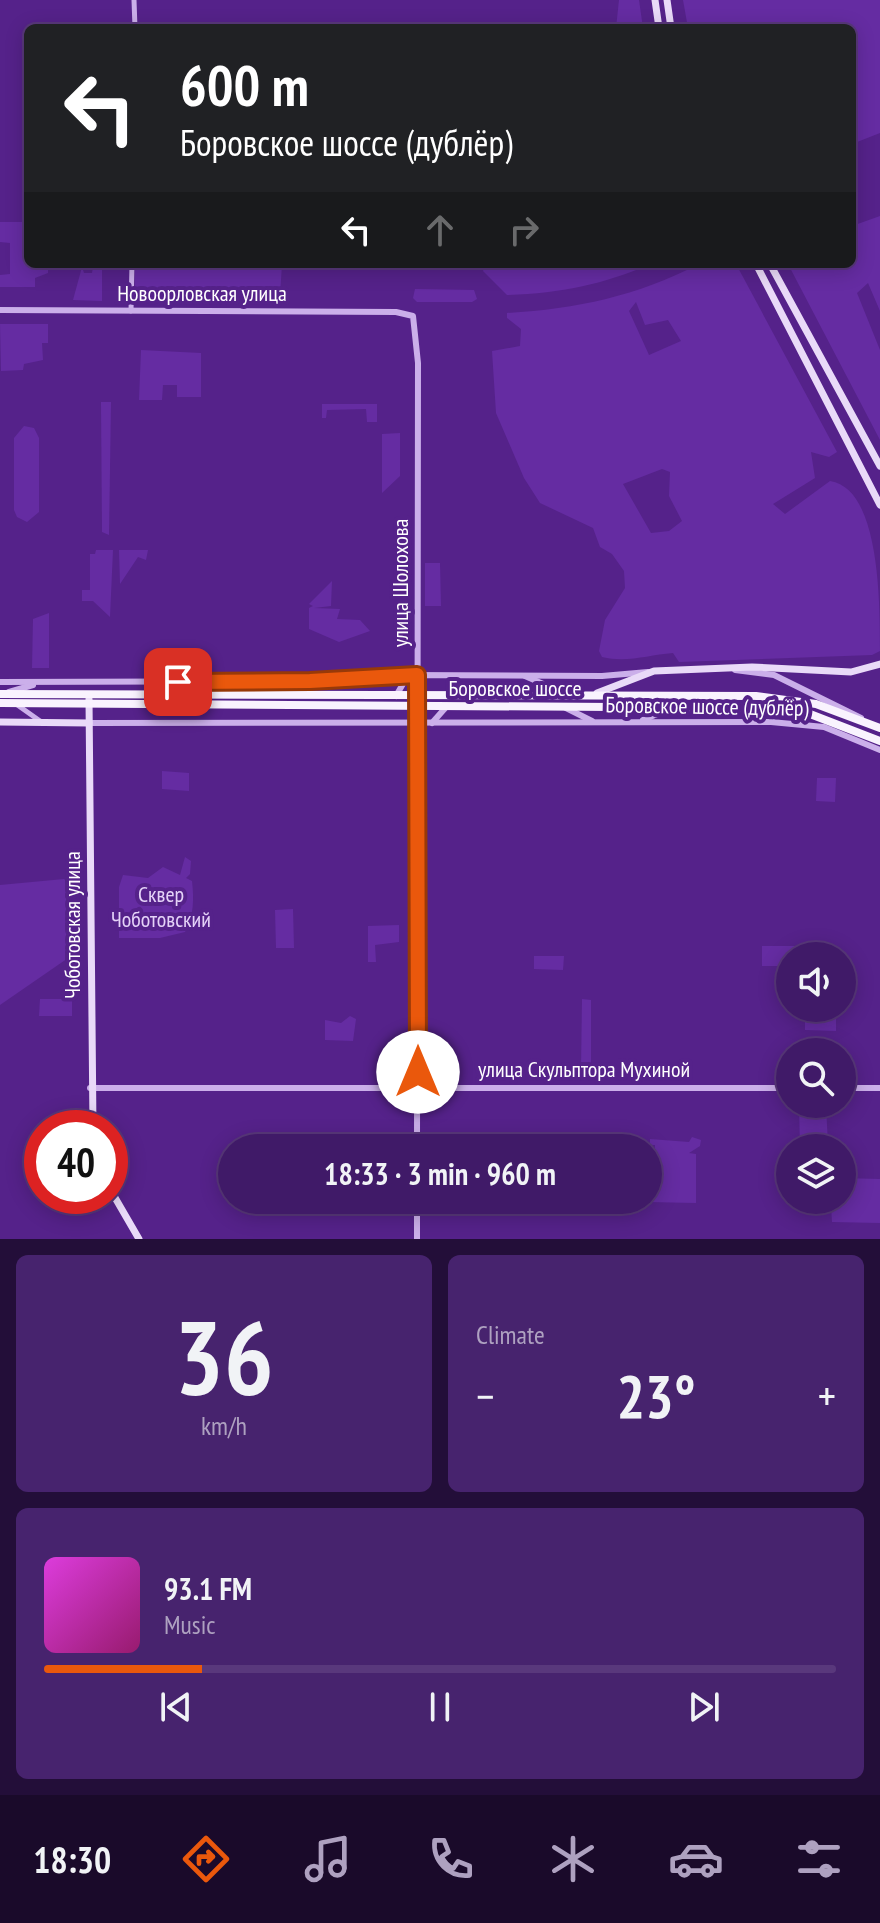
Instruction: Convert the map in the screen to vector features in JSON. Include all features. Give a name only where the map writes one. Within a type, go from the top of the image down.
[{"type":"main road","points":[[655,0],[658,24]]},
{"type":"main road","points":[[667,0],[670,24]]},
{"type":"main road","points":[[758,268],[880,505]]},
{"type":"main road","points":[[772,268],[880,466]]},
{"type":"main road","points":[[584,697],[654,671],[752,667],[851,672],[880,664]]},
{"type":"main road","name":"Чоботовская улица","points":[[89,693],[92,1110]]},
{"type":"main road","name":"Боровское шоссе","points":[[3,694],[395,697],[447,706],[753,708],[810,714],[880,741]]},
{"type":"main road","name":"Боровское шоссе","points":[[0,703],[418,702],[756,696],[816,704],[880,728]]},
{"type":"main road","name":"Боровское шоссе (дублёр)","points":[[0,722],[89,723]]},
{"type":"main road","points":[[124,1214],[139,1239]]},
{"type":"street","points":[[134,0],[135,24]]},
{"type":"street","points":[[131,311],[132,268]]},
{"type":"street","name":"Новоорловская улица","points":[[0,310],[404,313]]},
{"type":"street","name":"улица Шолохова","points":[[404,313],[413,316],[416,326],[418,363],[417,1134]]},
{"type":"street","points":[[726,670],[774,675],[868,722]]},
{"type":"street","name":"Боровское шоссе (дублёр)","points":[[0,682],[310,681],[408,675],[654,671]]},
{"type":"street","points":[[395,697],[408,675]]},
{"type":"street","points":[[522,675],[572,697]]},
{"type":"street","points":[[3,694],[40,682]]},
{"type":"street","points":[[72,682],[89,693]]},
{"type":"street","points":[[15,703],[45,722]]},
{"type":"street","points":[[432,723],[447,706]]},
{"type":"street","points":[[563,707],[596,722]]},
{"type":"street","points":[[635,722],[674,707]]},
{"type":"street","points":[[753,708],[771,722]]},
{"type":"street","name":"Боровское шоссе (дублёр)","points":[[89,723],[771,722],[824,727],[880,750]]},
{"type":"street","name":"улица Скульптора Мухиной","points":[[90,1088],[776,1088]]},
{"type":"street","points":[[856,1088],[880,1088]]},
{"type":"street","points":[[417,1214],[417,1239]]},
{"type":"green space","points":[[619,0],[639,0],[642,24],[616,24]]},
{"type":"green space","points":[[683,0],[880,0],[880,133],[856,142],[856,24],[687,24]]},
{"type":"green space","points":[[880,216],[880,311],[868,283],[857,293],[880,350],[880,440],[790,268],[856,268],[856,225]]},
{"type":"green space","points":[[0,222],[24,222],[24,268],[48,268],[48,273],[35,278],[35,287],[0,287],[0,275],[10,274],[10,243],[0,242]]},
{"type":"green space","points":[[82,268],[84,273],[92,273],[93,268],[102,268],[102,301],[73,300]]},
{"type":"green space","points":[[135,268],[282,268],[280,296],[141,296],[135,288]]},
{"type":"green space","points":[[484,268],[640,268],[581,287],[507,295],[483,271]]},
{"type":"green space","points":[[691,268],[738,268],[837,452],[829,457],[811,452],[815,478],[773,504],[785,514],[830,481],[847,488],[859,504],[874,551],[880,651],[872,655],[679,662],[673,653],[629,659],[602,657],[599,651],[605,620],[625,588],[624,571],[612,554],[600,547],[593,528],[540,503],[524,478],[496,413],[492,351],[520,346],[521,329],[507,318],[507,313],[582,304],[653,285]],"holes":[[[636,302],[645,325],[668,320],[681,341],[649,355],[629,311]],[[662,469],[670,472],[669,496],[682,521],[669,531],[651,533],[623,484]]]},
{"type":"green space","points":[[415,289],[474,290],[477,299],[472,302],[417,302],[413,298]]},
{"type":"green space","points":[[0,324],[48,324],[48,343],[42,343],[43,360],[24,364],[23,370],[1,371]]},
{"type":"green space","points":[[141,350],[201,353],[201,397],[177,397],[177,385],[163,385],[162,400],[139,400]]},
{"type":"green space","points":[[101,402],[111,402],[109,535],[102,532]]},
{"type":"green space","points":[[322,404],[377,404],[377,422],[367,422],[366,409],[327,410],[326,418],[322,418]]},
{"type":"green space","points":[[24,426],[34,428],[39,438],[39,512],[27,522],[17,517],[14,510],[14,438]]},
{"type":"green space","points":[[400,433],[400,476],[382,493],[382,434]]},
{"type":"green space","points":[[96,550],[113,550],[110,617],[93,601],[82,601],[82,590],[90,590],[90,554],[95,554]]},
{"type":"green space","points":[[119,550],[148,550],[146,560],[138,557],[120,584]]},
{"type":"green space","points":[[425,563],[440,563],[441,606],[425,606]]},
{"type":"green space","points":[[332,581],[331,606],[314,608],[340,609],[337,619],[360,620],[370,631],[339,642],[309,629],[309,608],[313,606],[309,604]]},
{"type":"green space","points":[[49,613],[49,668],[32,668],[33,619]]},
{"type":"green space","points":[[162,771],[189,773],[189,791],[162,789]]},
{"type":"green space","points":[[817,778],[836,778],[835,802],[816,801]]},
{"type":"green space","name":"Сквер Чоботовский","points":[[185,857],[191,861],[190,874],[186,878],[192,881],[193,901],[185,932],[160,938],[119,938],[119,887],[123,875],[148,878],[163,867],[180,875]]},
{"type":"green space","points":[[64,879],[75,890],[76,945],[71,956],[0,1005],[0,885]]},
{"type":"green space","points":[[293,909],[294,948],[276,948],[275,910]]},
{"type":"green space","points":[[399,925],[399,942],[375,945],[376,962],[368,962],[368,926]]},
{"type":"green space","points":[[762,946],[776,946],[776,966],[762,966]]},
{"type":"green space","points":[[534,956],[564,956],[563,970],[534,969]]},
{"type":"green space","points":[[40,999],[72,999],[72,1016],[39,1016]]},
{"type":"green space","points":[[582,999],[591,1000],[591,1071],[581,1070]]},
{"type":"green space","points":[[350,1016],[356,1019],[353,1041],[325,1040],[325,1020],[341,1023]]},
{"type":"green space","points":[[805,1022],[836,1022],[836,1031],[805,1030]]},
{"type":"green space","points":[[799,1118],[827,1118],[827,1134],[800,1134]]},
{"type":"green space","points":[[692,1137],[701,1140],[700,1146],[689,1153],[696,1154],[696,1203],[662,1202],[662,1140],[689,1142]]},
{"type":"green space","points":[[856,1178],[880,1179],[880,1223],[832,1222],[832,1214],[856,1214]]},
{"type":"route","points":[[178,682],[310,681],[417,675],[418,1072]]}]
